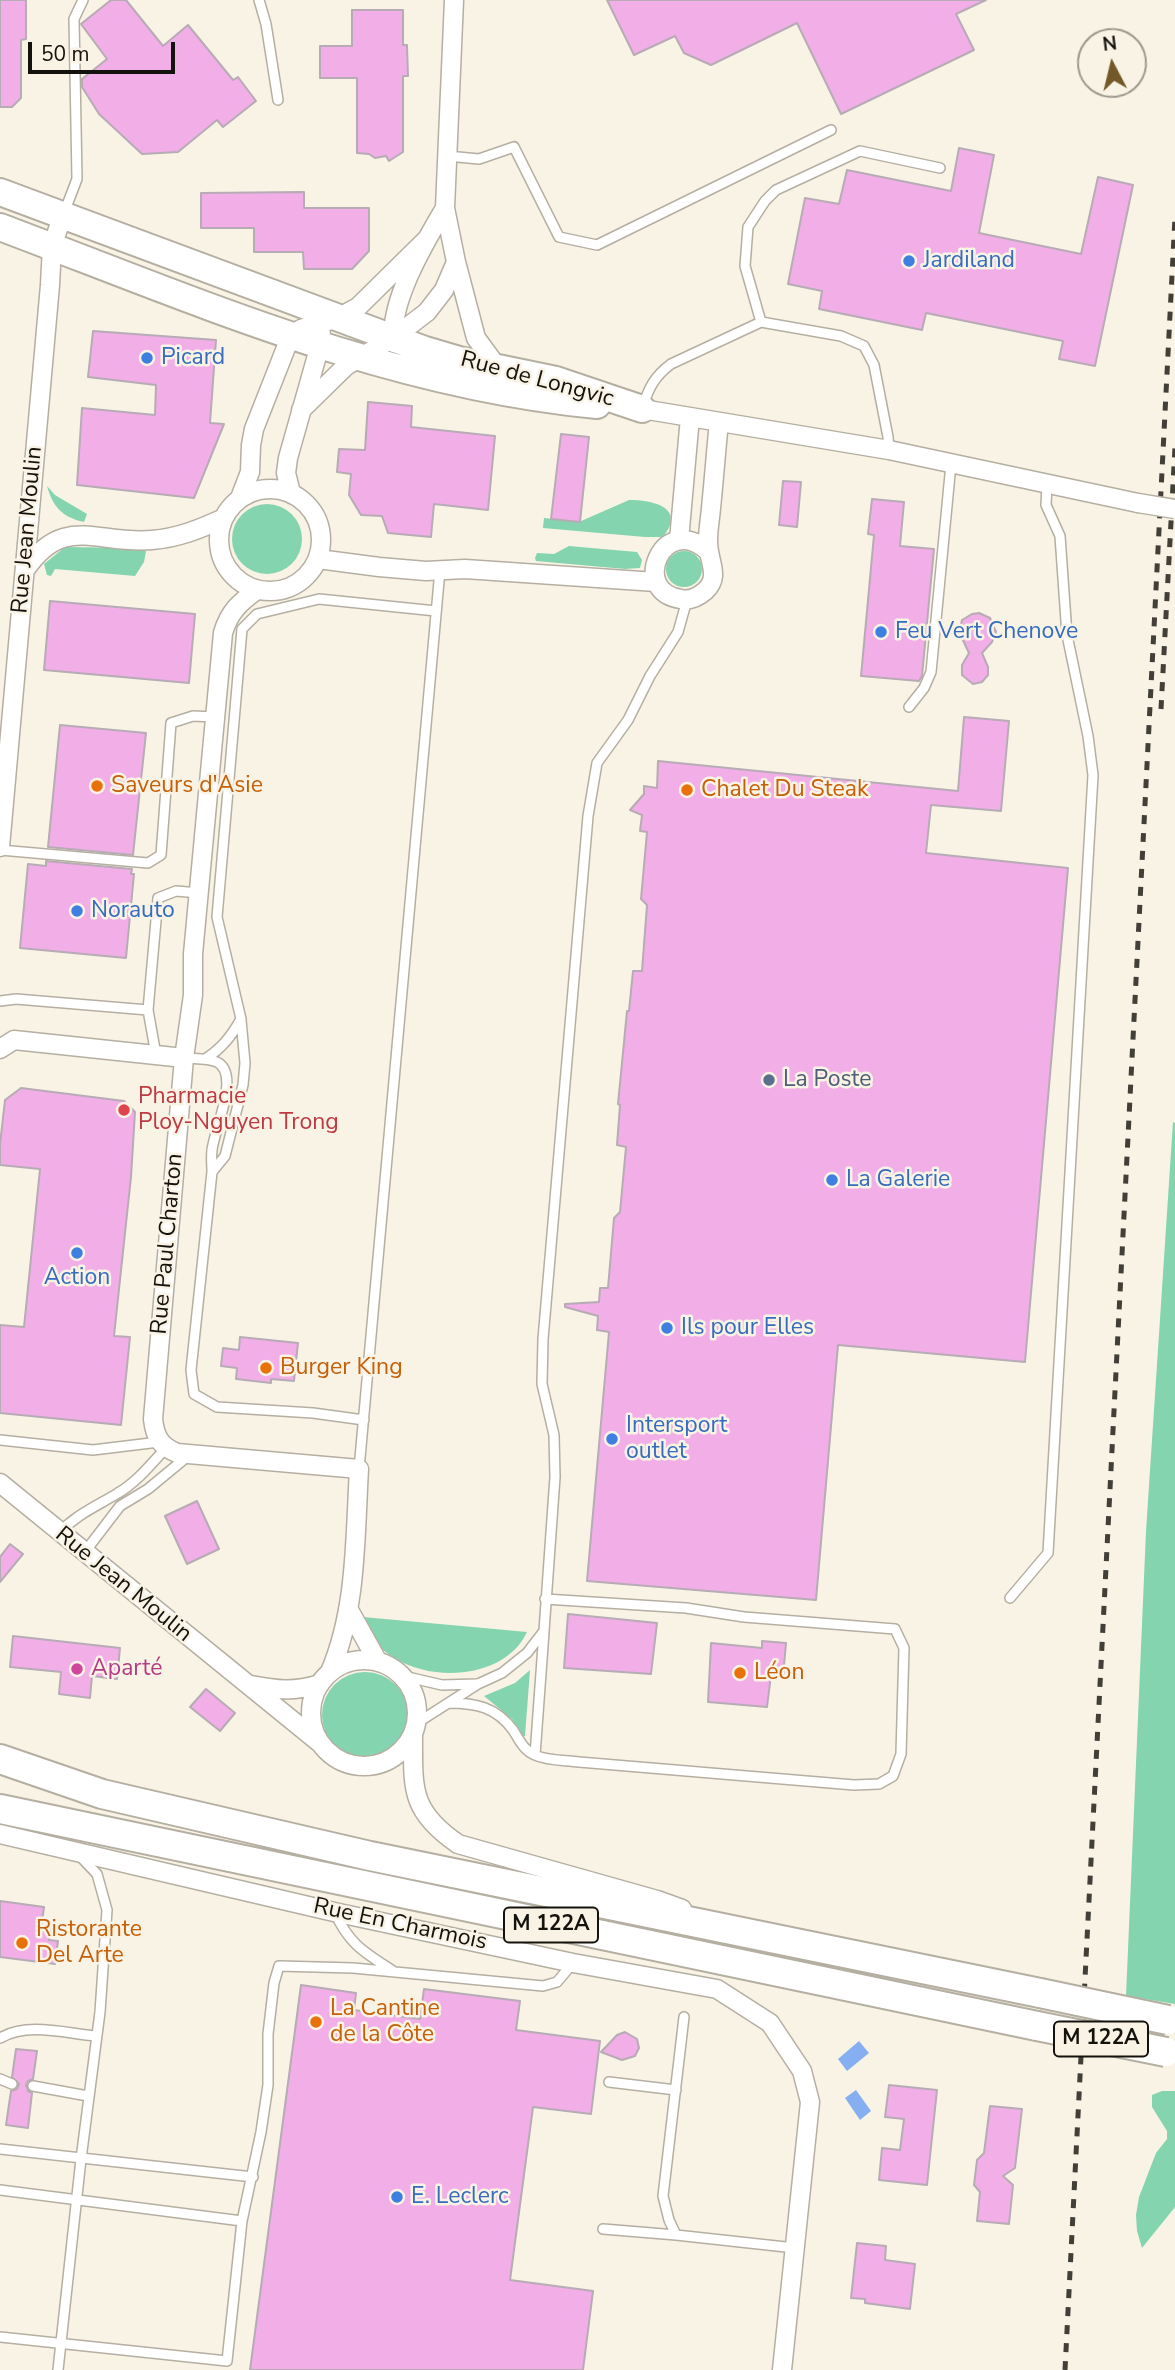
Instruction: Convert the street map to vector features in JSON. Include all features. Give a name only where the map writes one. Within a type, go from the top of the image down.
[{"type":"main road","name":"M 122A","points":[[0,1759],[66,1783],[138,1803],[370,1856],[1172,2020]]},
{"type":"main road","name":"M 122A","points":[[0,1809],[1170,2053]]},
{"type":"street","points":[[454,0],[445,208],[476,338],[498,368]]},
{"type":"street","name":"Rue de Longvic","points":[[0,191],[297,303],[358,357],[397,368],[552,401],[642,409]]},
{"type":"street","points":[[397,368],[393,338],[394,317],[426,240],[445,208]]},
{"type":"street","name":"Rue Jean Moulin","points":[[0,848],[52,246],[63,215]]},
{"type":"street","name":"Rue de Longvic","points":[[0,227],[292,335],[325,329],[393,338],[425,350],[556,380],[642,409]]},
{"type":"street","points":[[291,493],[286,473],[325,329],[358,307],[426,240]]},
{"type":"street","points":[[301,410],[358,357],[393,338],[427,312],[444,289],[456,262]]},
{"type":"street","points":[[240,498],[265,489],[291,493],[304,502],[314,514],[320,528],[318,558],[311,572],[300,582],[287,589],[272,592],[243,584],[223,562],[219,547],[219,532],[224,518],[240,498],[250,472],[254,429],[292,335]]},
{"type":"street","points":[[642,409],[889,450],[1046,485],[1175,509]]},
{"type":"street","points":[[679,540],[690,417]]},
{"type":"street","points":[[709,552],[690,541],[679,540],[666,545],[658,556],[654,569],[656,582],[663,592],[674,598],[687,600],[699,596],[709,587],[714,576],[714,564],[709,552],[719,422]]},
{"type":"street","points":[[25,570],[43,547],[64,537],[149,540],[180,536],[224,518]]},
{"type":"street","points":[[318,558],[379,567],[465,569],[656,582]]},
{"type":"street","name":"Rue Paul Charton","points":[[163,1445],[155,1432],[153,1419],[155,1381],[184,1058],[193,995],[193,954],[223,633],[226,620],[240,602],[257,590]]},
{"type":"street","points":[[0,1028],[7,1045],[184,1058]]},
{"type":"street","points":[[163,1445],[188,1456],[221,1455],[359,1469],[349,1610],[343,1637],[313,1698],[313,1729],[320,1743],[331,1755],[346,1763],[363,1767],[380,1764],[395,1757],[407,1745],[415,1729]]},
{"type":"street","name":"Rue Jean Moulin","points":[[0,1483],[320,1743]]},
{"type":"street","points":[[349,1610],[378,1661]]},
{"type":"street","points":[[325,1678],[345,1664],[361,1660],[378,1661],[403,1676],[415,1698],[414,1783],[421,1809],[436,1830],[457,1844],[657,1900],[751,1934]]},
{"type":"street","name":"Rue Jean Moulin","points":[[247,1684],[274,1690],[299,1690],[325,1678]]},
{"type":"street","name":"Rue En Charmois","points":[[0,1834],[334,1912],[573,1963],[717,1989],[770,2023],[802,2071],[810,2102],[782,2370]]},
{"type":"lane","points":[[63,215],[77,179],[74,19],[83,0]]},
{"type":"lane","points":[[259,0],[266,24],[278,100]]},
{"type":"lane","points":[[447,156],[479,159],[514,147],[559,237],[597,245],[831,130]]},
{"type":"lane","points":[[761,322],[745,266],[748,227],[765,201],[776,190],[860,151],[940,168]]},
{"type":"lane","points":[[642,409],[649,387],[659,373],[671,364],[761,322],[841,336],[864,346],[874,365],[889,450]]},
{"type":"lane","points":[[909,707],[924,688],[931,672],[951,464]]},
{"type":"lane","points":[[1010,1598],[1048,1553],[1093,775],[1088,736],[1067,635],[1060,536],[1046,505],[1046,485]]},
{"type":"lane","points":[[359,1469],[440,570]]},
{"type":"lane","points":[[212,1172],[225,1156],[243,1085],[245,1063],[241,1020],[218,917],[242,629],[257,614],[319,599],[436,611]]},
{"type":"lane","points":[[535,1755],[555,1478],[554,1435],[542,1384],[543,1339],[588,816],[597,763],[628,720],[650,676],[678,632],[687,600]]},
{"type":"lane","points":[[0,848],[148,863],[162,855],[171,723],[193,716],[215,717]]},
{"type":"lane","points":[[156,1055],[148,1010],[158,898],[176,891],[199,892]]},
{"type":"lane","points":[[0,1001],[16,999],[148,1010]]},
{"type":"lane","points":[[205,1059],[226,1042],[241,1020]]},
{"type":"lane","points":[[184,1058],[217,1062],[225,1069],[227,1083],[212,1149],[212,1172],[191,1370],[194,1394],[217,1407],[313,1413],[364,1420]]},
{"type":"lane","points":[[0,1440],[93,1451],[163,1445]]},
{"type":"lane","points":[[60,1533],[71,1520],[138,1478],[163,1445]]},
{"type":"lane","points":[[84,1553],[120,1507],[148,1489],[188,1456]]},
{"type":"lane","points":[[448,1703],[470,1703],[488,1707],[502,1717],[522,1746],[535,1755],[589,1763],[854,1785],[878,1784],[893,1776],[901,1754],[904,1648],[895,1629],[744,1617],[686,1608],[545,1599]]},
{"type":"lane","points":[[415,1729],[448,1703],[502,1673],[527,1653],[544,1631]]},
{"type":"lane","points":[[403,1676],[442,1685],[478,1684]]},
{"type":"lane","points":[[58,2370],[78,2199],[80,2159],[100,2012],[107,1910],[97,1874],[75,1851]]},
{"type":"lane","points":[[334,1912],[345,1934],[364,1952],[395,1972]]},
{"type":"lane","points":[[0,2337],[227,2361],[243,2221],[268,2085],[268,2034],[274,1983],[279,1966],[353,1968],[543,1986],[557,1982],[573,1963]]},
{"type":"lane","points":[[676,2235],[663,2196],[684,2017]]},
{"type":"lane","points":[[0,2038],[12,2031],[29,2029],[95,2036]]},
{"type":"lane","points":[[0,2079],[12,2084]]},
{"type":"lane","points":[[608,2082],[676,2090]]},
{"type":"lane","points":[[33,2085],[89,2096]]},
{"type":"lane","points":[[0,2149],[253,2177]]},
{"type":"lane","points":[[0,2189],[243,2221]]},
{"type":"lane","points":[[603,2229],[795,2248]]},
{"type":"green space","points":[[47,486],[55,495],[87,514],[84,522],[64,514],[52,500]]},
{"type":"green space","points":[[629,500],[656,504],[669,512],[671,519],[663,537],[543,528],[544,518],[579,522]]},
{"type":"green space","points":[[267,504],[292,514],[302,539],[292,564],[267,574],[242,564],[232,539],[242,514]]},
{"type":"green space","points":[[569,546],[637,552],[642,560],[640,568],[536,561],[537,553],[554,554]]},
{"type":"green space","points":[[65,547],[130,548],[146,551],[144,562],[135,576],[55,569],[51,576],[47,575],[44,564]]},
{"type":"green space","points":[[684,551],[697,556],[702,569],[697,582],[684,587],[671,582],[666,569],[671,556]]},
{"type":"green space","points":[[1173,1122],[1175,2004],[1126,1996],[1146,1531]]},
{"type":"green space","points":[[363,1617],[527,1632],[512,1652],[491,1665],[466,1672],[440,1672],[414,1667],[391,1656],[373,1639]]},
{"type":"green space","points":[[530,1670],[525,1736],[522,1737],[512,1719],[484,1696],[515,1683]]},
{"type":"green space","points":[[365,1672],[389,1679],[401,1691],[408,1715],[401,1739],[389,1751],[365,1758],[341,1751],[329,1739],[322,1715],[329,1691],[341,1679]]},
{"type":"green space","points":[[1162,2091],[1175,2091],[1175,2207],[1142,2248],[1136,2215],[1139,2197],[1156,2153],[1167,2139],[1167,2131],[1152,2107],[1152,2095]]},
{"type":"water","points":[[859,2041],[869,2053],[847,2071],[838,2059]]},
{"type":"water","points":[[856,2090],[871,2111],[860,2120],[845,2098]]},
{"type":"building","points":[[0,0],[26,0],[26,39],[21,40],[21,98],[12,107],[0,107]]},
{"type":"building","points":[[111,0],[126,0],[163,46],[188,25],[233,80],[238,77],[256,101],[223,127],[217,120],[178,152],[142,154],[99,114],[82,87],[82,79],[107,59],[81,24]]},
{"type":"building","points":[[607,0],[986,0],[956,14],[974,50],[841,114],[797,23],[711,65],[684,53],[675,36],[634,55]]},
{"type":"building","points":[[352,10],[403,10],[403,45],[407,45],[408,76],[403,76],[403,152],[389,161],[386,156],[375,158],[369,154],[357,153],[357,78],[320,78],[320,46],[352,46]]},
{"type":"building","name":"Jardiland","points":[[959,148],[994,155],[979,233],[1081,254],[1098,177],[1133,185],[1095,366],[1059,359],[1063,341],[926,313],[922,330],[819,309],[822,291],[788,284],[805,198],[839,204],[847,170],[951,191]]},
{"type":"building","points":[[304,192],[304,208],[369,208],[369,251],[352,269],[304,269],[303,252],[254,252],[254,228],[201,228],[201,193]]},
{"type":"building","points":[[93,331],[216,340],[210,423],[224,424],[194,498],[77,485],[82,408],[155,415],[156,385],[88,377]]},
{"type":"building","points":[[368,402],[412,406],[411,427],[495,436],[488,510],[434,504],[431,537],[388,533],[382,516],[361,515],[349,495],[351,474],[337,472],[339,449],[365,450]]},
{"type":"building","points":[[561,434],[589,437],[580,522],[551,519]]},
{"type":"building","points":[[783,481],[801,482],[797,527],[779,525]]},
{"type":"building","points":[[872,499],[904,502],[900,546],[934,549],[922,676],[919,681],[861,676],[874,535],[868,534]]},
{"type":"building","points":[[50,601],[195,614],[189,683],[44,670]]},
{"type":"building","points":[[979,613],[990,618],[996,632],[992,642],[982,653],[988,667],[988,675],[982,682],[973,684],[962,675],[962,665],[969,653],[959,632],[962,620]]},
{"type":"building","name":"La Galerie","points":[[964,717],[1009,721],[1001,811],[931,805],[926,853],[1068,868],[1025,1362],[838,1345],[816,1600],[587,1581],[609,1332],[597,1330],[598,1316],[565,1307],[565,1304],[599,1302],[600,1288],[608,1288],[614,1218],[620,1212],[626,1147],[617,1145],[618,1104],[633,971],[642,971],[647,905],[641,899],[647,832],[640,831],[642,815],[630,810],[644,794],[644,786],[657,788],[658,761],[958,791]]},
{"type":"building","name":"Saveurs d'Asie","points":[[60,725],[146,733],[133,855],[48,847]]},
{"type":"building","name":"Norauto","points":[[46,861],[132,869],[131,874],[134,874],[126,958],[20,948],[28,864],[46,866]]},
{"type":"building","points":[[21,1088],[124,1101],[135,1112],[114,1336],[130,1337],[121,1425],[0,1413],[0,1325],[24,1327],[40,1169],[0,1165],[5,1100]]},
{"type":"building","name":"Burger King","points":[[240,1337],[298,1343],[294,1381],[271,1379],[271,1383],[236,1379],[237,1368],[221,1366],[223,1348],[239,1350]]},
{"type":"building","points":[[197,1501],[219,1549],[187,1564],[165,1516]]},
{"type":"building","points":[[10,1544],[23,1554],[0,1582],[0,1557]]},
{"type":"building","points":[[568,1614],[657,1623],[651,1674],[564,1668]]},
{"type":"building","name":"Aparté","points":[[13,1636],[120,1648],[117,1679],[92,1676],[90,1698],[59,1694],[61,1672],[10,1667]]},
{"type":"building","name":"Léon","points":[[762,1641],[786,1643],[783,1677],[771,1675],[767,1707],[708,1702],[711,1643],[762,1648]]},
{"type":"building","points":[[206,1689],[235,1713],[220,1731],[190,1707]]},
{"type":"building","points":[[0,1901],[44,1907],[41,1929],[50,1930],[49,1940],[58,1941],[55,1964],[0,1957]]},
{"type":"building","name":"E. Leclerc","points":[[301,1985],[356,1993],[354,2010],[420,2019],[424,1989],[520,2001],[516,2030],[600,2041],[591,2114],[533,2107],[510,2280],[593,2291],[583,2370],[250,2370]]},
{"type":"building","points":[[625,2032],[637,2039],[639,2048],[635,2056],[622,2060],[601,2052],[617,2035]]},
{"type":"building","points":[[16,2049],[37,2051],[33,2079],[26,2085],[32,2093],[28,2128],[6,2125],[11,2091],[17,2089],[19,2084],[12,2077]]},
{"type":"building","points":[[889,2085],[937,2090],[927,2185],[879,2180],[882,2148],[900,2150],[904,2119],[885,2117]]},
{"type":"building","points":[[990,2106],[1022,2109],[1015,2168],[1003,2176],[1013,2185],[1009,2224],[977,2221],[980,2192],[974,2185],[977,2160],[984,2153]]},
{"type":"building","points":[[857,2243],[886,2246],[885,2260],[915,2264],[910,2309],[865,2303],[865,2299],[851,2298]]},
{"type":"railway","points":[[1065,2370],[1175,217]]},
{"type":"railway","points":[[1161,709],[1175,447]]},
{"type":"place","name":"Jardiland","points":[[909,261]]},
{"type":"place","name":"Picard","points":[[147,358]]},
{"type":"place","name":"Feu Vert Chenove","points":[[881,632]]},
{"type":"place","name":"Saveurs d'Asie","points":[[97,786]]},
{"type":"place","name":"Chalet Du Steak","points":[[687,790]]},
{"type":"place","name":"Norauto","points":[[77,911]]},
{"type":"place","name":"La Poste","points":[[769,1080]]},
{"type":"place","name":"Pharmacie Ploy-Nguyen Trong","points":[[124,1110]]},
{"type":"place","name":"La Galerie","points":[[832,1180]]},
{"type":"place","name":"Action","points":[[77,1253]]},
{"type":"place","name":"Ils pour Elles","points":[[667,1328]]},
{"type":"place","name":"Burger King","points":[[266,1368]]},
{"type":"place","name":"Intersport outlet","points":[[612,1439]]},
{"type":"place","name":"Aparté","points":[[77,1669]]},
{"type":"place","name":"Léon","points":[[740,1673]]},
{"type":"place","name":"Ristorante Del Arte","points":[[22,1943]]},
{"type":"place","name":"La Cantine de la Côte","points":[[316,2022]]},
{"type":"place","name":"E. Leclerc","points":[[397,2197]]}]
